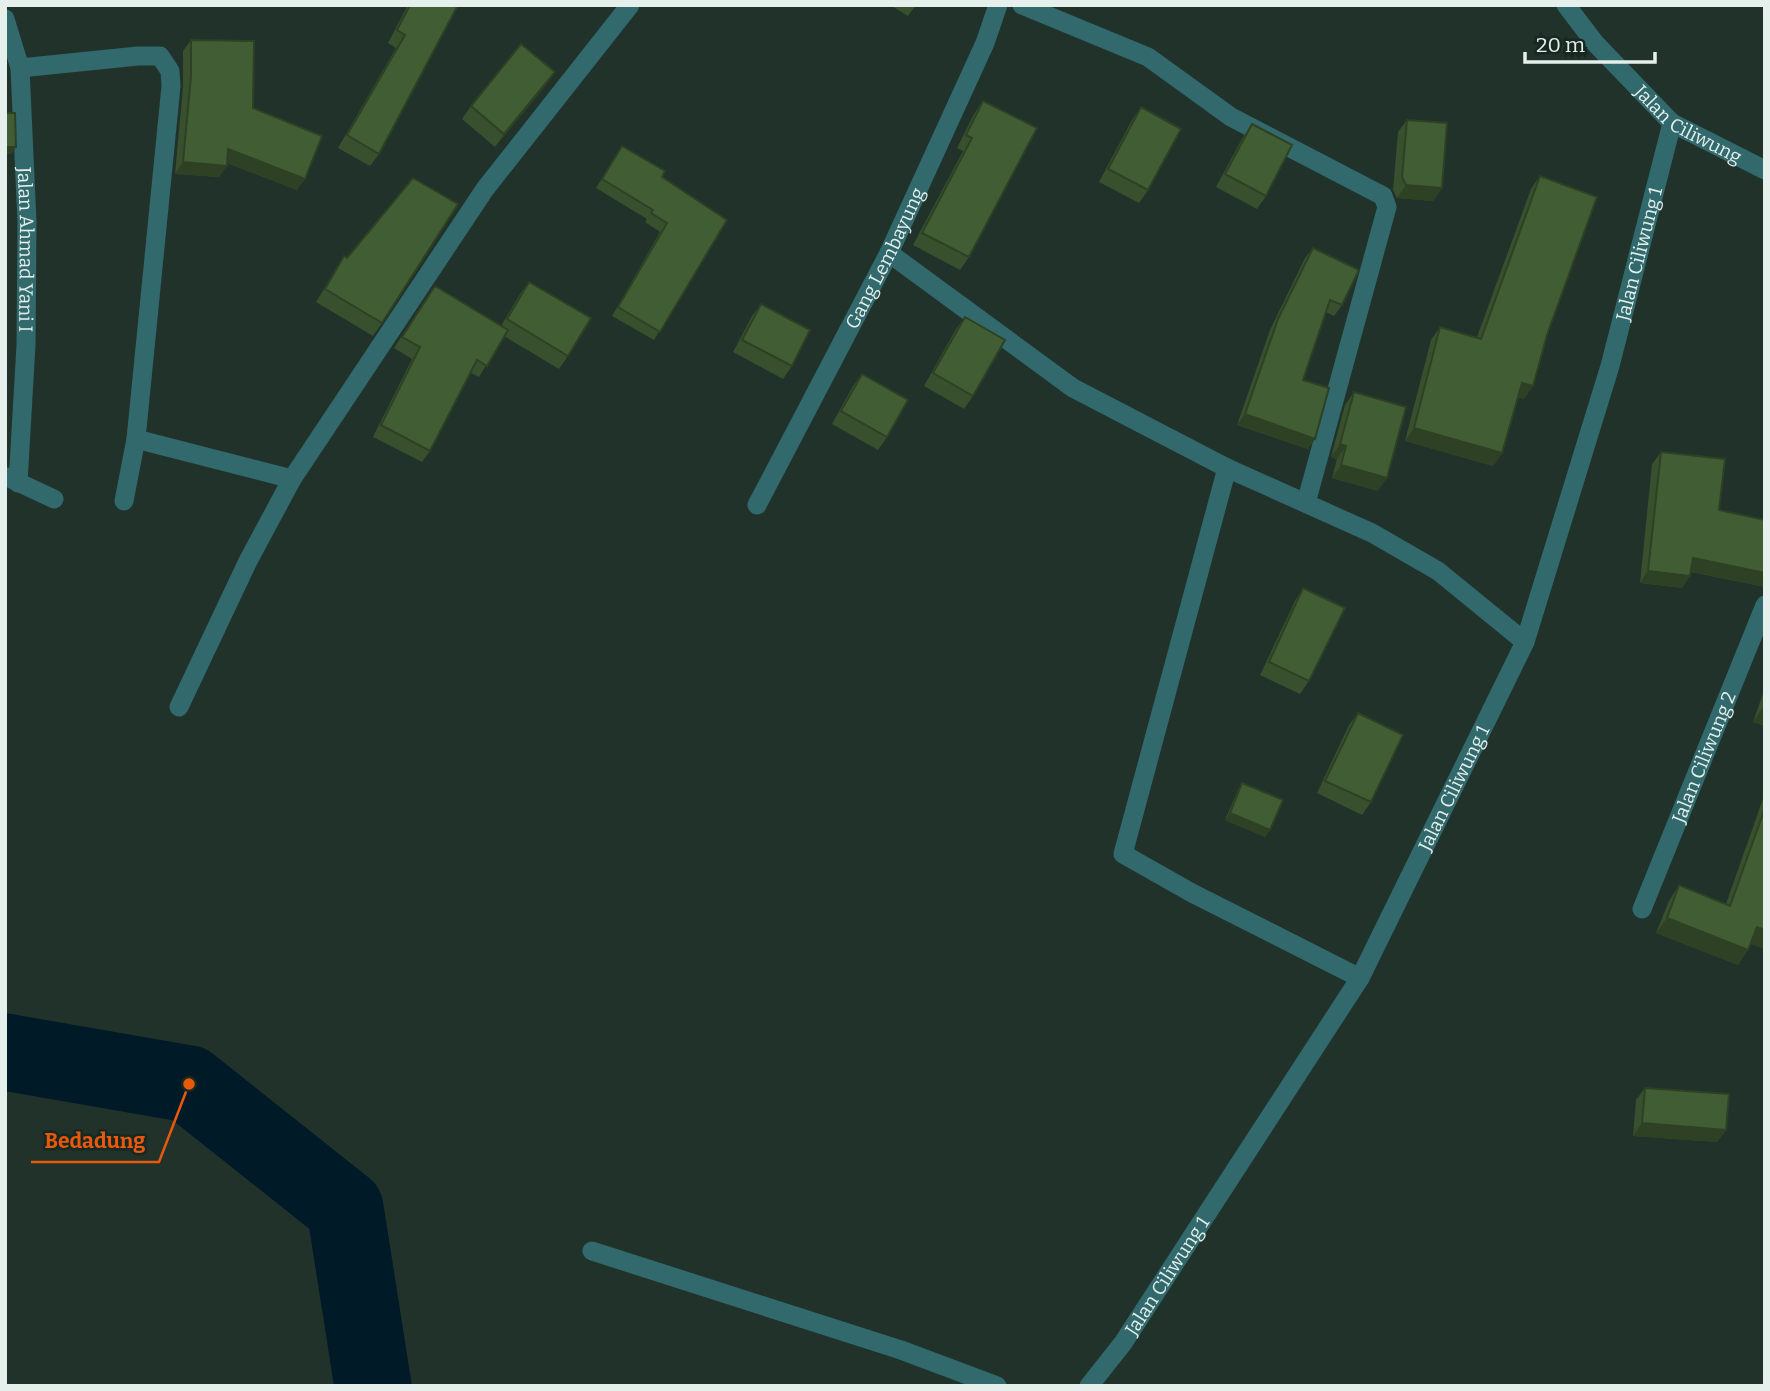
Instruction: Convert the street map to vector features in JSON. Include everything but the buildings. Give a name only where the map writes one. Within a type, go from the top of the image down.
[{"type":"street","points":[[179,708],[248,561],[292,479],[485,189],[630,5]]},
{"type":"street","name":"Gang Lembayung","points":[[757,505],[889,253],[985,43],[998,5]]},
{"type":"street","points":[[1022,5],[1148,57],[1231,117],[1383,195],[1387,207],[1306,503]]},
{"type":"street","name":"Jalan Ciliwung","points":[[1566,5],[1595,43],[1672,123],[1765,170]]},
{"type":"street","name":"Jalan Ahmad Yani I","points":[[5,19],[20,68],[27,222],[26,345],[12,480]]},
{"type":"street","points":[[20,68],[160,56],[170,71],[170,99],[136,439],[124,501]]},
{"type":"street","name":"Jalan Ciliwung 1","points":[[1089,1386],[1123,1343],[1360,978],[1525,642],[1610,366],[1672,123]]},
{"type":"street","points":[[889,253],[1073,388],[1227,468],[1372,533],[1438,571],[1525,642]]},
{"type":"street","points":[[136,439],[292,479]]},
{"type":"street","points":[[1227,468],[1123,854],[1360,978]]},
{"type":"street","points":[[12,480],[54,499]]},
{"type":"street","name":"Jalan Ciliwung 2","points":[[1642,909],[1765,605]]},
{"type":"street","points":[[592,1251],[901,1350],[997,1386]]},
{"type":"waterway","points":[[5,1052],[189,1084],[345,1208],[373,1386]]},
{"type":"place","name":"Bedadung","points":[[189,1084]]}]
